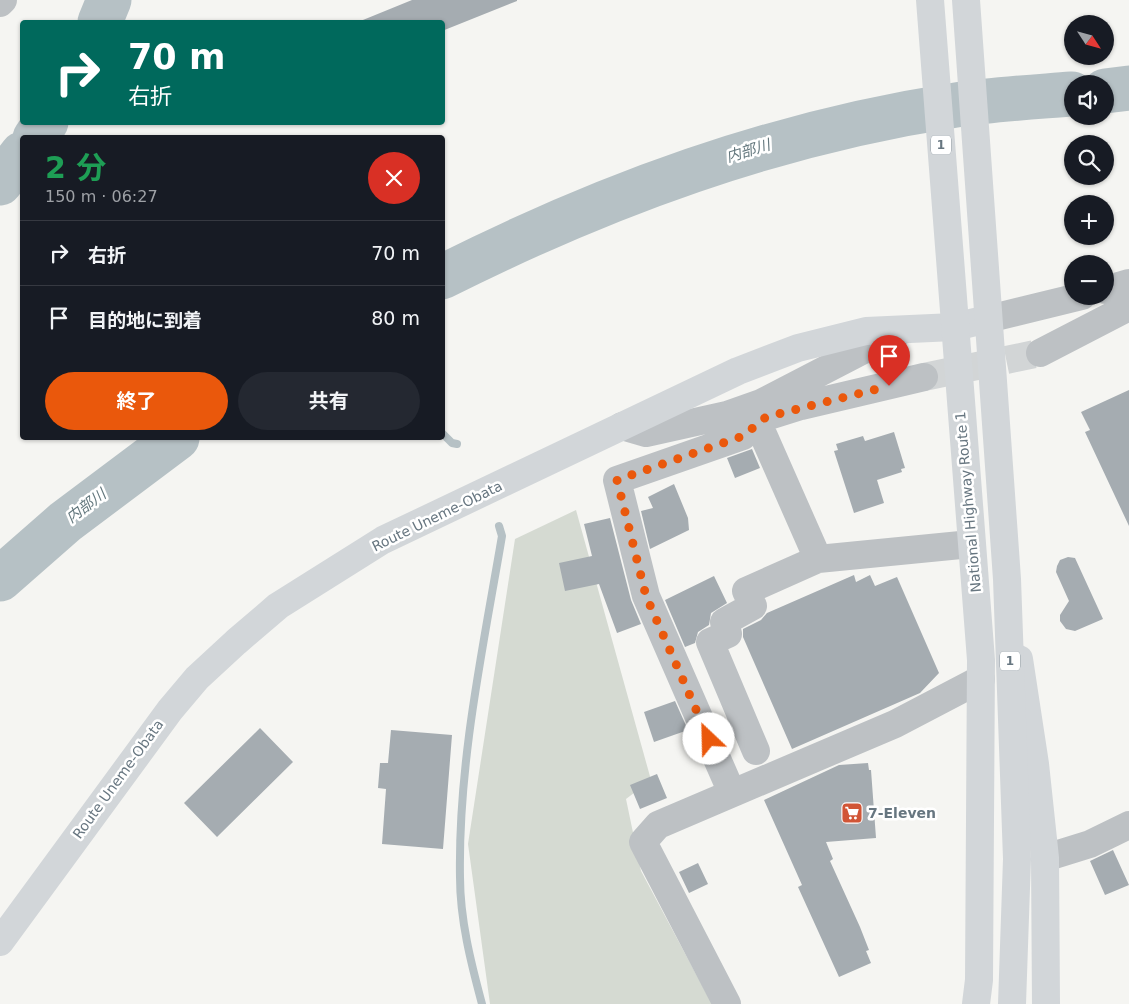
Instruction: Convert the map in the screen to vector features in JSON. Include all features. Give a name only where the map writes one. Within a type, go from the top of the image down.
[{"type":"main road","name":"National Highway Route 1","points":[[930,0],[981,679],[979,980],[976,1004]]},
{"type":"main road","name":"1","points":[[966,0],[988,278],[988,318],[1007,578],[1017,859],[1012,1004]]},
{"type":"main road","name":"Route Uneme-Obata","points":[[0,942],[170,710],[197,678],[278,606],[383,540],[738,371],[798,348],[866,331],[954,327],[988,318]]},
{"type":"main road","points":[[1007,578],[1035,764],[1045,858],[1046,1004]]},
{"type":"street","points":[[0,3],[3,0]]},
{"type":"street","points":[[1114,287],[1129,283]]},
{"type":"street","points":[[988,318],[1064,300]]},
{"type":"street","points":[[1129,307],[1040,353],[1129,329]]},
{"type":"street","points":[[732,793],[646,596],[617,480],[743,436],[761,414],[902,330]]},
{"type":"street","points":[[622,426],[646,434],[727,414],[761,414],[801,406],[924,377]]},
{"type":"street","points":[[761,414],[818,559]]},
{"type":"street","points":[[756,751],[710,642],[728,634],[724,622],[753,606],[746,591],[818,559],[971,544]]},
{"type":"street","points":[[727,1004],[643,842],[658,825],[895,724],[981,679]]},
{"type":"street","points":[[1045,858],[1090,844],[1129,825]]},
{"type":"shaded area","points":[[576,510],[651,780],[626,799],[641,871],[712,1004],[490,1004],[468,844],[515,539]]},
{"type":"building","points":[[412,0],[517,0],[445,30],[445,20],[363,20]]},
{"type":"building","points":[[1129,390],[1129,526],[1085,432],[1090,430],[1081,412]]},
{"type":"building","points":[[894,432],[905,468],[901,469],[902,472],[877,480],[884,503],[854,513],[834,451],[838,450],[836,444],[863,436],[865,441]]},
{"type":"building","points":[[752,449],[760,468],[735,478],[727,458]]},
{"type":"building","points":[[674,484],[688,518],[689,530],[650,549],[641,511],[653,508],[648,497]]},
{"type":"building","points":[[610,518],[631,600],[641,624],[617,633],[599,584],[565,591],[559,563],[592,556],[584,524]]},
{"type":"building","points":[[1068,557],[1075,558],[1103,619],[1075,631],[1066,629],[1060,621],[1060,615],[1069,601],[1056,572],[1060,560]]},
{"type":"building","points":[[854,575],[856,582],[870,575],[875,586],[897,577],[939,673],[920,693],[792,749],[743,637],[743,629],[761,620],[767,613]]},
{"type":"building","points":[[714,576],[727,603],[711,613],[709,625],[698,632],[695,643],[685,647],[665,600]]},
{"type":"building","points":[[675,701],[688,730],[654,742],[644,712]]},
{"type":"building","points":[[260,728],[293,762],[217,837],[184,803]]},
{"type":"building","points":[[391,730],[452,735],[443,849],[382,844],[386,789],[378,788],[380,763],[388,763]]},
{"type":"building","points":[[868,763],[869,770],[871,770],[876,838],[826,842],[833,859],[830,861],[860,927],[869,950],[866,951],[871,963],[839,977],[798,887],[802,885],[764,800],[839,765]]},
{"type":"building","points":[[657,774],[667,798],[640,809],[630,785]]},
{"type":"building","points":[[1113,850],[1129,885],[1105,895],[1090,861]]},
{"type":"building","points":[[698,863],[708,884],[689,893],[679,872]]},
{"type":"waterway","points":[[101,20],[109,0]]},
{"type":"waterway","name":"内部川","points":[[1114,90],[1129,88]]},
{"type":"waterway","name":"内部川","points":[[445,276],[566,219],[629,193],[757,150],[822,132],[888,117],[956,105],[1064,95]]},
{"type":"waterway","points":[[37,135],[44,125]]},
{"type":"waterway","points":[[0,183],[20,157]]},
{"type":"waterway","points":[[445,436],[452,443],[457,444]]},
{"type":"waterway","name":"内部川","points":[[0,579],[65,522],[174,440]]},
{"type":"waterway","points":[[482,1004],[464,925],[460,893],[460,834],[467,749],[473,706],[502,536],[499,526]]},
{"type":"tunnel","points":[[924,377],[1040,353]]},
{"type":"place","name":"7-Eleven","points":[[852,813]]},
{"type":"route","points":[[709,739],[646,596],[617,480],[743,436],[766,417],[801,406],[889,386]]}]
